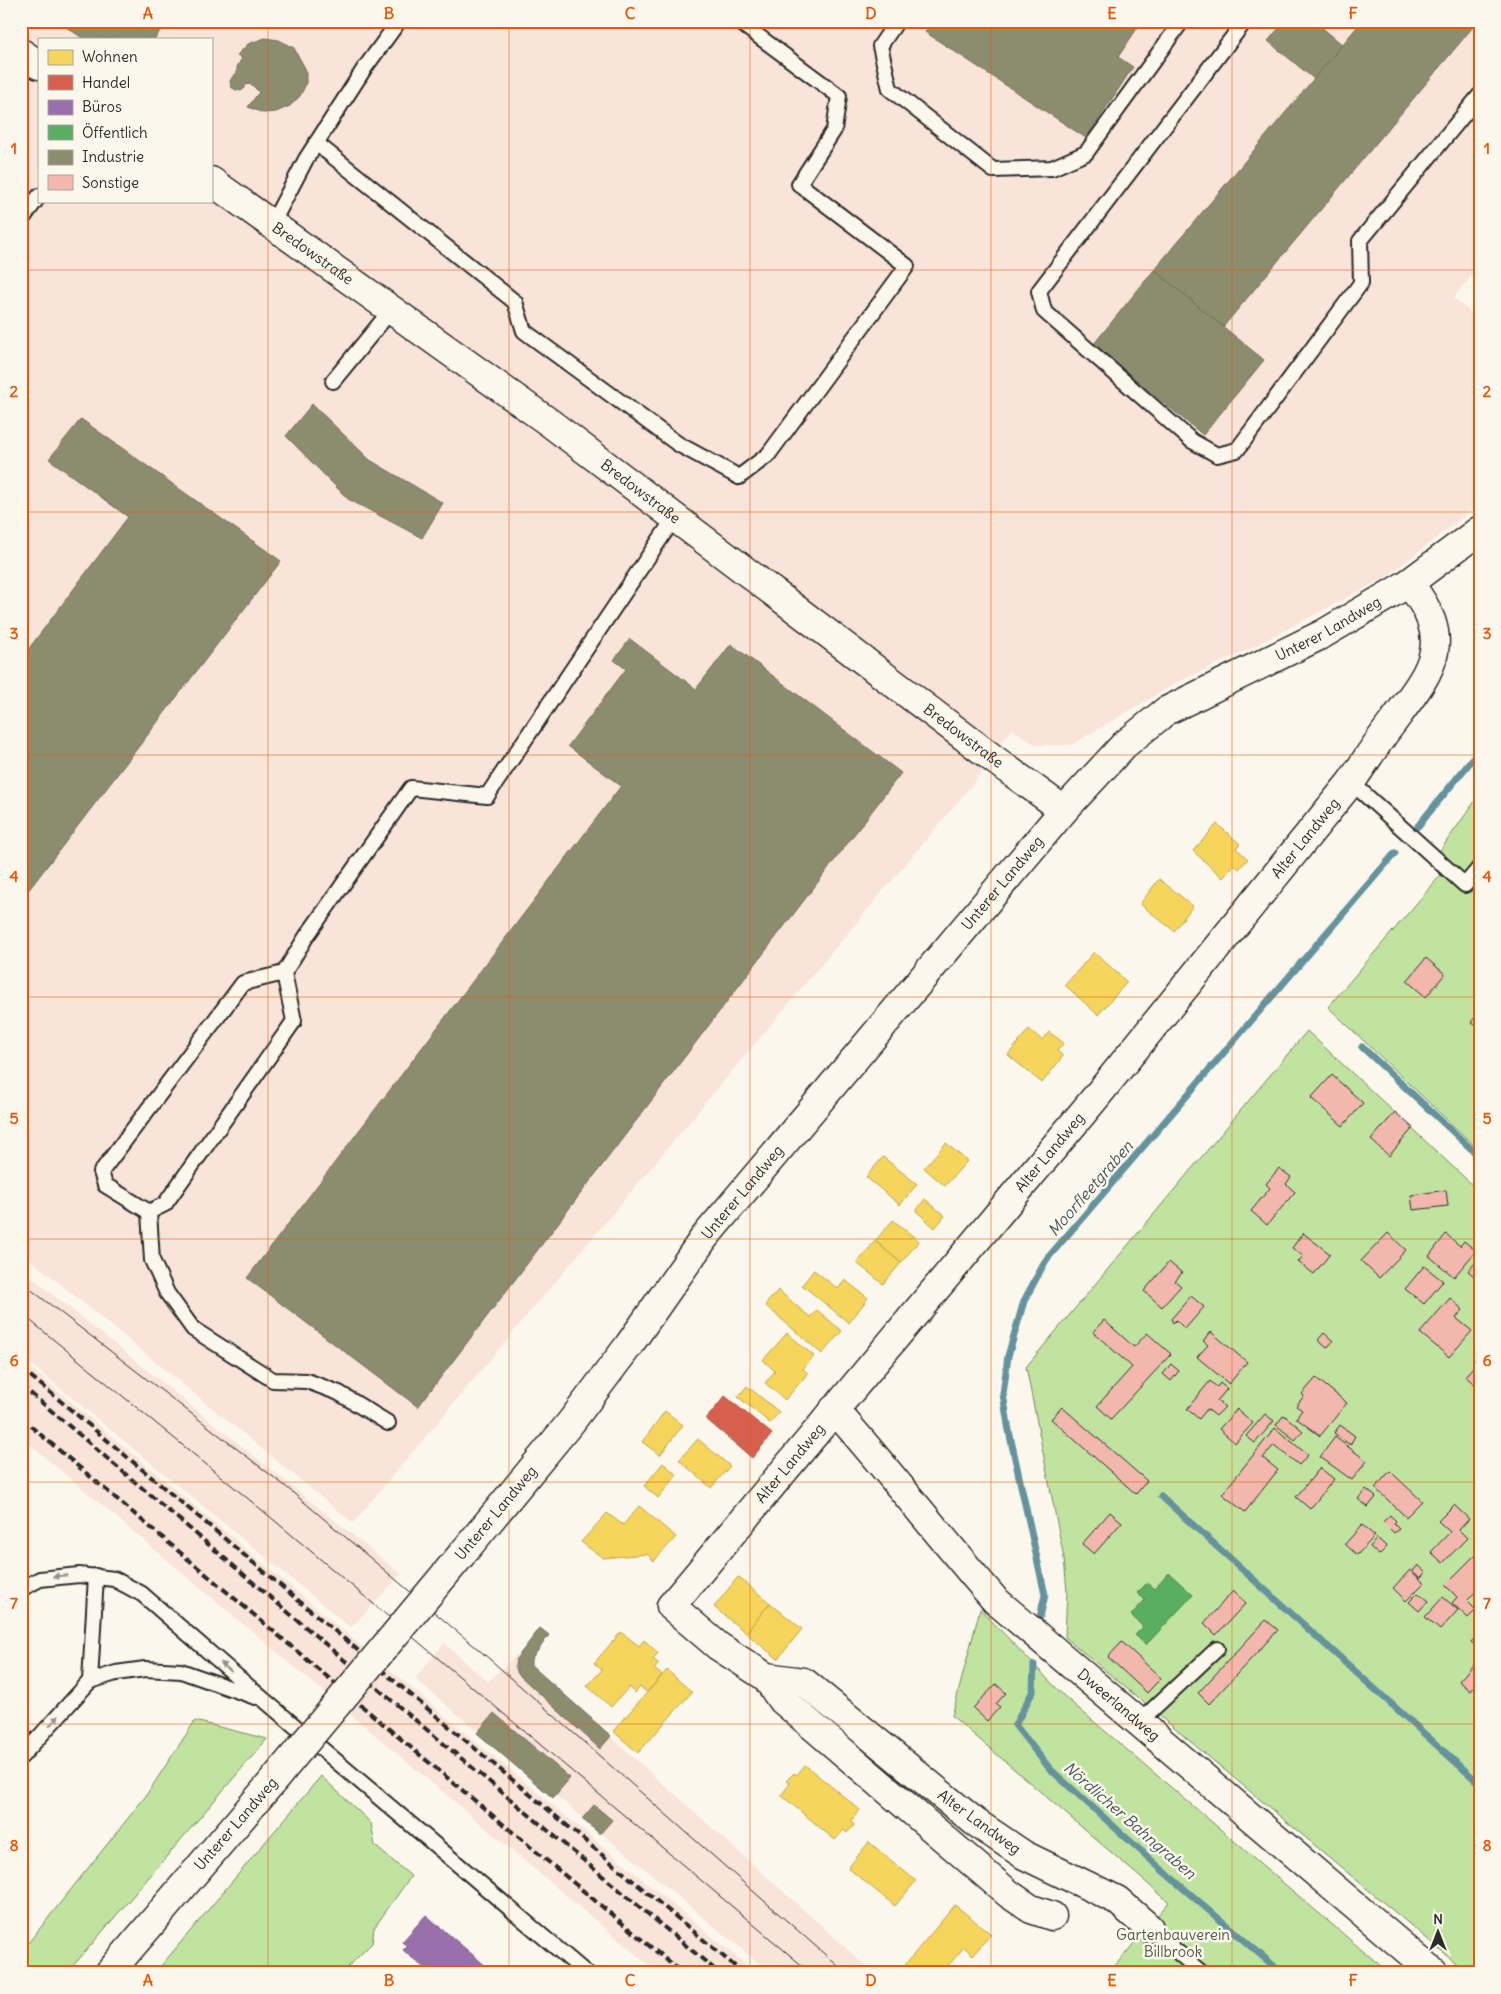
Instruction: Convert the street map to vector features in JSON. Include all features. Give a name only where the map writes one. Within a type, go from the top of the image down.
[{"type":"street","points":[[21,53],[38,63]]},
{"type":"street","name":"Bredowstraße","points":[[212,182],[550,422],[981,750],[1064,810]]},
{"type":"street","name":"Unterer Landweg","points":[[108,1973],[273,1781],[571,1422],[629,1345],[704,1238],[1064,810],[1124,745],[1166,711],[1323,634],[1409,583],[1477,537]]},
{"type":"street","name":"Alter Landweg","points":[[1052,1916],[1031,1909],[1009,1894],[780,1698],[766,1677],[718,1646],[671,1606],[1096,1097],[1351,782],[1414,693],[1433,661],[1434,631],[1431,620],[1427,608],[1409,583]]},
{"type":"street","name":"Dweerlandweg","points":[[834,1410],[879,1460],[994,1600],[1434,1973]]},
{"type":"street","name":"Alter Landweg","points":[[766,1677],[804,1682],[975,1822],[1024,1855],[1118,1900],[1149,1928]]},
{"type":"lane","points":[[272,224],[316,143],[364,69],[399,21]]},
{"type":"lane","points":[[316,143],[515,302],[524,331],[678,444],[739,477],[768,454],[906,266],[799,184],[834,130],[839,96],[738,21]]},
{"type":"lane","points":[[897,21],[880,46],[890,89],[993,170],[1052,168],[1086,153],[1182,21]]},
{"type":"lane","points":[[1246,21],[1039,291],[1044,311],[1192,441],[1217,454],[1237,450],[1362,283],[1360,241],[1480,95]]},
{"type":"lane","points":[[21,221],[38,197]]},
{"type":"lane","points":[[333,381],[392,309]]},
{"type":"lane","points":[[149,1212],[165,1204],[294,1021],[284,973],[306,937],[411,788],[487,796],[675,517]]},
{"type":"lane","points":[[1351,782],[1465,885],[1480,867]]},
{"type":"lane","points":[[149,1212],[105,1185],[101,1172],[243,983],[284,973]]},
{"type":"lane","points":[[149,1212],[152,1260],[167,1293],[193,1329],[273,1380],[307,1381],[338,1393],[388,1423]]},
{"type":"lane","points":[[21,1589],[40,1579],[61,1576],[96,1576],[114,1579],[142,1594],[586,1973]]},
{"type":"lane","points":[[90,1681],[96,1576]]},
{"type":"lane","points":[[1138,1722],[1217,1649]]},
{"type":"lane","points":[[21,1757],[90,1681],[116,1673],[145,1669],[181,1671],[263,1699]]},
{"type":"lane","points":[[1149,1928],[1202,1973]]},
{"type":"shaded area","points":[[21,21],[1480,21],[1480,265],[1453,298],[1480,320],[1480,504],[1386,577],[1249,649],[1176,683],[1071,745],[1036,745],[1012,729],[972,785],[353,1523],[21,1252]]},
{"type":"shaded area","points":[[21,1269],[401,1574],[351,1628],[21,1356]]},
{"type":"shaded area","points":[[21,1360],[446,1717],[756,1973],[658,1973],[21,1437]]},
{"type":"shaded area","points":[[444,1643],[488,1682],[518,1654],[874,1973],[771,1973],[415,1679]]},
{"type":"green space","points":[[1480,794],[1480,1151],[1328,1007],[1451,863],[1439,852]]},
{"type":"green space","points":[[1307,1031],[1480,1192],[1480,1973],[1468,1973],[1065,1637],[1067,1592],[1064,1558],[1026,1367]]},
{"type":"green space","name":"Gartenbauverein Billbrook","points":[[980,1609],[1065,1697],[1389,1973],[1109,1973],[1169,1902],[952,1716]]},
{"type":"green space","points":[[195,1721],[267,1739],[67,1973],[21,1973],[21,1952],[145,1797]]},
{"type":"green space","points":[[321,1776],[371,1823],[375,1846],[411,1876],[374,1928],[372,1943],[342,1973],[155,1973]]},
{"type":"building: Wohnen","points":[[1217,824],[1240,844],[1236,848],[1248,859],[1239,869],[1234,865],[1223,878],[1193,851]]},
{"type":"building: Wohnen","points":[[1159,879],[1193,906],[1174,931],[1140,904]]},
{"type":"building: Wohnen","points":[[1094,952],[1127,982],[1098,1015],[1065,985]]},
{"type":"building: Wohnen","points":[[1029,1029],[1042,1040],[1049,1032],[1064,1043],[1057,1051],[1063,1056],[1042,1083],[1008,1055]]},
{"type":"building: Wohnen","points":[[946,1143],[967,1161],[945,1186],[924,1168]]},
{"type":"building: Wohnen","points":[[883,1157],[917,1184],[900,1205],[866,1177]]},
{"type":"building: Wohnen","points":[[925,1199],[945,1216],[935,1228],[916,1211]]},
{"type":"building: Wohnen","points":[[893,1220],[919,1241],[901,1263],[875,1241]]},
{"type":"building: Wohnen","points":[[875,1241],[901,1263],[883,1284],[857,1263]]},
{"type":"building: Wohnen","points":[[814,1270],[838,1289],[845,1280],[868,1298],[849,1323],[802,1285]]},
{"type":"building: Wohnen","points":[[778,1290],[810,1317],[817,1310],[842,1331],[822,1354],[765,1305]]},
{"type":"building: Wohnen","points":[[787,1333],[814,1356],[803,1369],[808,1373],[785,1400],[765,1383],[775,1371],[763,1360]]},
{"type":"building: Wohnen","points":[[747,1386],[779,1412],[770,1423],[738,1397]]},
{"type":"building: Wohnen","points":[[665,1411],[683,1425],[660,1455],[642,1442]]},
{"type":"building: Wohnen","points":[[698,1439],[730,1466],[711,1488],[679,1460]]},
{"type":"building: Wohnen","points":[[663,1463],[677,1475],[658,1498],[644,1486]]},
{"type":"building: Wohnen","points":[[639,1506],[676,1537],[654,1561],[647,1554],[603,1558],[581,1542],[607,1513],[623,1525]]},
{"type":"building: Wohnen","points":[[738,1577],[770,1603],[746,1633],[714,1607]]},
{"type":"building: Wohnen","points":[[770,1603],[802,1629],[778,1659],[746,1633]]},
{"type":"building: Wohnen","points":[[621,1632],[639,1646],[644,1640],[658,1653],[653,1659],[659,1664],[654,1669],[662,1675],[647,1692],[640,1687],[635,1693],[629,1687],[611,1707],[587,1686],[602,1670],[594,1663]]},
{"type":"building: Wohnen","points":[[667,1670],[692,1692],[638,1753],[613,1731]]},
{"type":"building: Wohnen","points":[[805,1765],[860,1810],[851,1821],[854,1825],[847,1833],[844,1830],[835,1840],[781,1795],[790,1784],[786,1781],[794,1773],[797,1775]]},
{"type":"building: Wohnen","points":[[869,1842],[916,1881],[895,1906],[848,1868]]},
{"type":"building: Wohnen","points":[[955,1905],[991,1934],[973,1955],[964,1947],[942,1973],[898,1973]]},
{"type":"building: Handel","points":[[725,1396],[772,1434],[752,1458],[706,1419]]},
{"type":"building: Büros","points":[[426,1915],[494,1973],[430,1973],[403,1950],[407,1946],[402,1942]]},
{"type":"building: Öffentlich","points":[[1169,1573],[1193,1595],[1146,1645],[1135,1635],[1143,1627],[1131,1615],[1145,1600],[1137,1593],[1147,1583],[1154,1589]]},
{"type":"building: Industrie","points":[[57,21],[166,21],[156,38],[82,38]]},
{"type":"building: Industrie","points":[[932,21],[1142,21],[1118,57],[1133,67],[1086,138],[925,32]]},
{"type":"building: Industrie","points":[[1285,21],[1314,21],[1343,45],[1314,79],[1268,41]]},
{"type":"building: Industrie","points":[[1362,21],[1478,21],[1223,327],[1154,270]]},
{"type":"building: Industrie","points":[[265,38],[279,40],[294,48],[306,70],[306,84],[300,96],[290,106],[276,112],[263,113],[248,107],[259,92],[251,84],[245,85],[245,88],[241,91],[231,87],[230,81],[237,73],[237,67],[242,58],[237,55],[248,44]]},
{"type":"building: Industrie","points":[[1154,270],[1264,360],[1203,435],[1093,345]]},
{"type":"building: Industrie","points":[[312,404],[370,460],[443,503],[422,538],[348,499],[286,436]]},
{"type":"building: Industrie","points":[[81,419],[281,561],[21,900],[21,659],[128,517],[49,459]]},
{"type":"building: Industrie","points":[[630,639],[696,689],[731,644],[901,773],[418,1407],[247,1278],[621,786],[568,746],[626,669],[614,660]]},
{"type":"building: Industrie","points":[[540,1628],[549,1635],[531,1660],[531,1665],[611,1736],[600,1749],[518,1674],[515,1666],[516,1659]]},
{"type":"building: Industrie","points":[[494,1713],[570,1778],[553,1798],[477,1733]]},
{"type":"building: Industrie","points":[[594,1805],[612,1820],[600,1834],[582,1819]]},
{"type":"building: Sonstige","points":[[1426,958],[1445,974],[1426,997],[1407,981]]},
{"type":"building: Sonstige","points":[[1480,1012],[1480,1029],[1471,1022]]},
{"type":"building: Sonstige","points":[[1332,1075],[1363,1103],[1343,1126],[1311,1098]]},
{"type":"building: Sonstige","points":[[1395,1112],[1413,1128],[1389,1156],[1371,1140]]},
{"type":"building: Sonstige","points":[[1279,1168],[1291,1177],[1286,1184],[1295,1192],[1267,1225],[1251,1211],[1270,1188],[1266,1184]]},
{"type":"building: Sonstige","points":[[1446,1190],[1448,1206],[1413,1210],[1411,1195]]},
{"type":"building: Sonstige","points":[[1303,1233],[1330,1254],[1314,1274],[1298,1262],[1303,1256],[1292,1248]]},
{"type":"building: Sonstige","points":[[1388,1233],[1406,1250],[1379,1278],[1361,1261]]},
{"type":"building: Sonstige","points":[[1446,1234],[1460,1246],[1464,1241],[1476,1251],[1454,1277],[1429,1256]]},
{"type":"building: Sonstige","points":[[1169,1262],[1182,1273],[1175,1281],[1181,1286],[1162,1307],[1144,1291]]},
{"type":"building: Sonstige","points":[[1476,1262],[1480,1266],[1480,1281],[1468,1271]]},
{"type":"building: Sonstige","points":[[1424,1266],[1443,1281],[1424,1304],[1405,1289]]},
{"type":"building: Sonstige","points":[[1191,1296],[1204,1307],[1185,1329],[1176,1320],[1173,1323],[1171,1319]]},
{"type":"building: Sonstige","points":[[1450,1298],[1463,1310],[1456,1318],[1472,1331],[1449,1357],[1420,1333]]},
{"type":"building: Sonstige","points":[[1104,1320],[1134,1347],[1147,1333],[1171,1354],[1111,1419],[1097,1406],[1132,1367],[1093,1332]]},
{"type":"building: Sonstige","points":[[1211,1332],[1247,1362],[1229,1384],[1197,1357],[1208,1345],[1203,1341]]},
{"type":"building: Sonstige","points":[[1324,1333],[1333,1341],[1327,1348],[1318,1340]]},
{"type":"building: Sonstige","points":[[1480,1359],[1480,1389],[1465,1376]]},
{"type":"building: Sonstige","points":[[1171,1364],[1179,1371],[1171,1381],[1163,1374]]},
{"type":"building: Sonstige","points":[[1316,1378],[1347,1403],[1320,1436],[1296,1418],[1302,1410],[1296,1406],[1304,1396],[1302,1394]]},
{"type":"building: Sonstige","points":[[1210,1381],[1217,1387],[1220,1383],[1227,1389],[1217,1401],[1225,1407],[1216,1416],[1207,1409],[1199,1419],[1187,1409]]},
{"type":"building: Sonstige","points":[[1062,1407],[1147,1481],[1136,1494],[1051,1419]]},
{"type":"building: Sonstige","points":[[1237,1409],[1253,1423],[1235,1443],[1219,1429]]},
{"type":"building: Sonstige","points":[[1265,1414],[1274,1421],[1255,1443],[1246,1436]]},
{"type":"building: Sonstige","points":[[1284,1415],[1303,1431],[1295,1440],[1276,1425]]},
{"type":"building: Sonstige","points":[[1340,1425],[1355,1436],[1350,1445],[1334,1433]]},
{"type":"building: Sonstige","points":[[1275,1428],[1308,1455],[1299,1465],[1274,1445],[1263,1458],[1278,1470],[1245,1512],[1222,1494]]},
{"type":"building: Sonstige","points":[[1335,1437],[1367,1461],[1352,1480],[1320,1457]]},
{"type":"building: Sonstige","points":[[1320,1468],[1334,1479],[1310,1509],[1296,1497]]},
{"type":"building: Sonstige","points":[[1390,1471],[1422,1501],[1406,1517],[1375,1488]]},
{"type":"building: Sonstige","points":[[1366,1489],[1376,1497],[1368,1507],[1358,1499]]},
{"type":"building: Sonstige","points":[[1454,1505],[1469,1519],[1459,1530],[1467,1538],[1443,1563],[1431,1552],[1450,1532],[1438,1521]]},
{"type":"building: Sonstige","points":[[1110,1512],[1122,1522],[1094,1554],[1082,1544]]},
{"type":"building: Sonstige","points":[[1390,1515],[1396,1521],[1394,1524],[1399,1529],[1394,1533],[1383,1522]]},
{"type":"building: Sonstige","points":[[1362,1525],[1375,1536],[1357,1555],[1345,1544]]},
{"type":"building: Sonstige","points":[[1377,1538],[1387,1547],[1379,1555],[1370,1547]]},
{"type":"building: Sonstige","points":[[1480,1550],[1480,1592],[1477,1590],[1467,1601],[1476,1610],[1468,1618],[1452,1603],[1457,1597],[1445,1585]]},
{"type":"building: Sonstige","points":[[1418,1565],[1426,1572],[1420,1578],[1413,1571]]},
{"type":"building: Sonstige","points":[[1410,1570],[1424,1583],[1406,1601],[1393,1588]]},
{"type":"building: Sonstige","points":[[1233,1591],[1246,1603],[1216,1635],[1204,1623]]},
{"type":"building: Sonstige","points":[[1418,1593],[1428,1601],[1419,1611],[1409,1602]]},
{"type":"building: Sonstige","points":[[1443,1597],[1458,1610],[1440,1630],[1425,1617]]},
{"type":"building: Sonstige","points":[[1266,1620],[1278,1630],[1209,1704],[1198,1693]]},
{"type":"building: Sonstige","points":[[1480,1632],[1480,1649],[1471,1642]]},
{"type":"building: Sonstige","points":[[1122,1642],[1161,1678],[1147,1693],[1108,1657]]},
{"type":"building: Sonstige","points":[[1480,1657],[1480,1680],[1471,1691],[1459,1681]]},
{"type":"building: Sonstige","points":[[996,1684],[1006,1693],[996,1704],[1000,1707],[987,1721],[973,1708]]},
{"type":"waterway","points":[[1418,826],[1480,750]]},
{"type":"waterway","name":"Moorfleetgraben","points":[[1040,1617],[1045,1595],[1009,1431],[1003,1394],[1008,1356],[1024,1301],[1046,1260],[1395,853]]},
{"type":"waterway","points":[[1362,1047],[1480,1157]]},
{"type":"waterway","points":[[1161,1496],[1480,1784]]},
{"type":"waterway","name":"Nördlicher Bahngraben","points":[[1034,1665],[1033,1691],[1015,1725],[1050,1769],[1161,1869],[1282,1973]]},
{"type":"tram line","points":[[21,1282],[285,1486],[485,1655],[846,1973]]},
{"type":"tram line","points":[[21,1313],[268,1515],[811,1973]]},
{"type":"railway","points":[[21,1368],[743,1973]]},
{"type":"railway","points":[[21,1385],[390,1699],[719,1973]]},
{"type":"railway","points":[[21,1418],[408,1745],[682,1973]]}]
